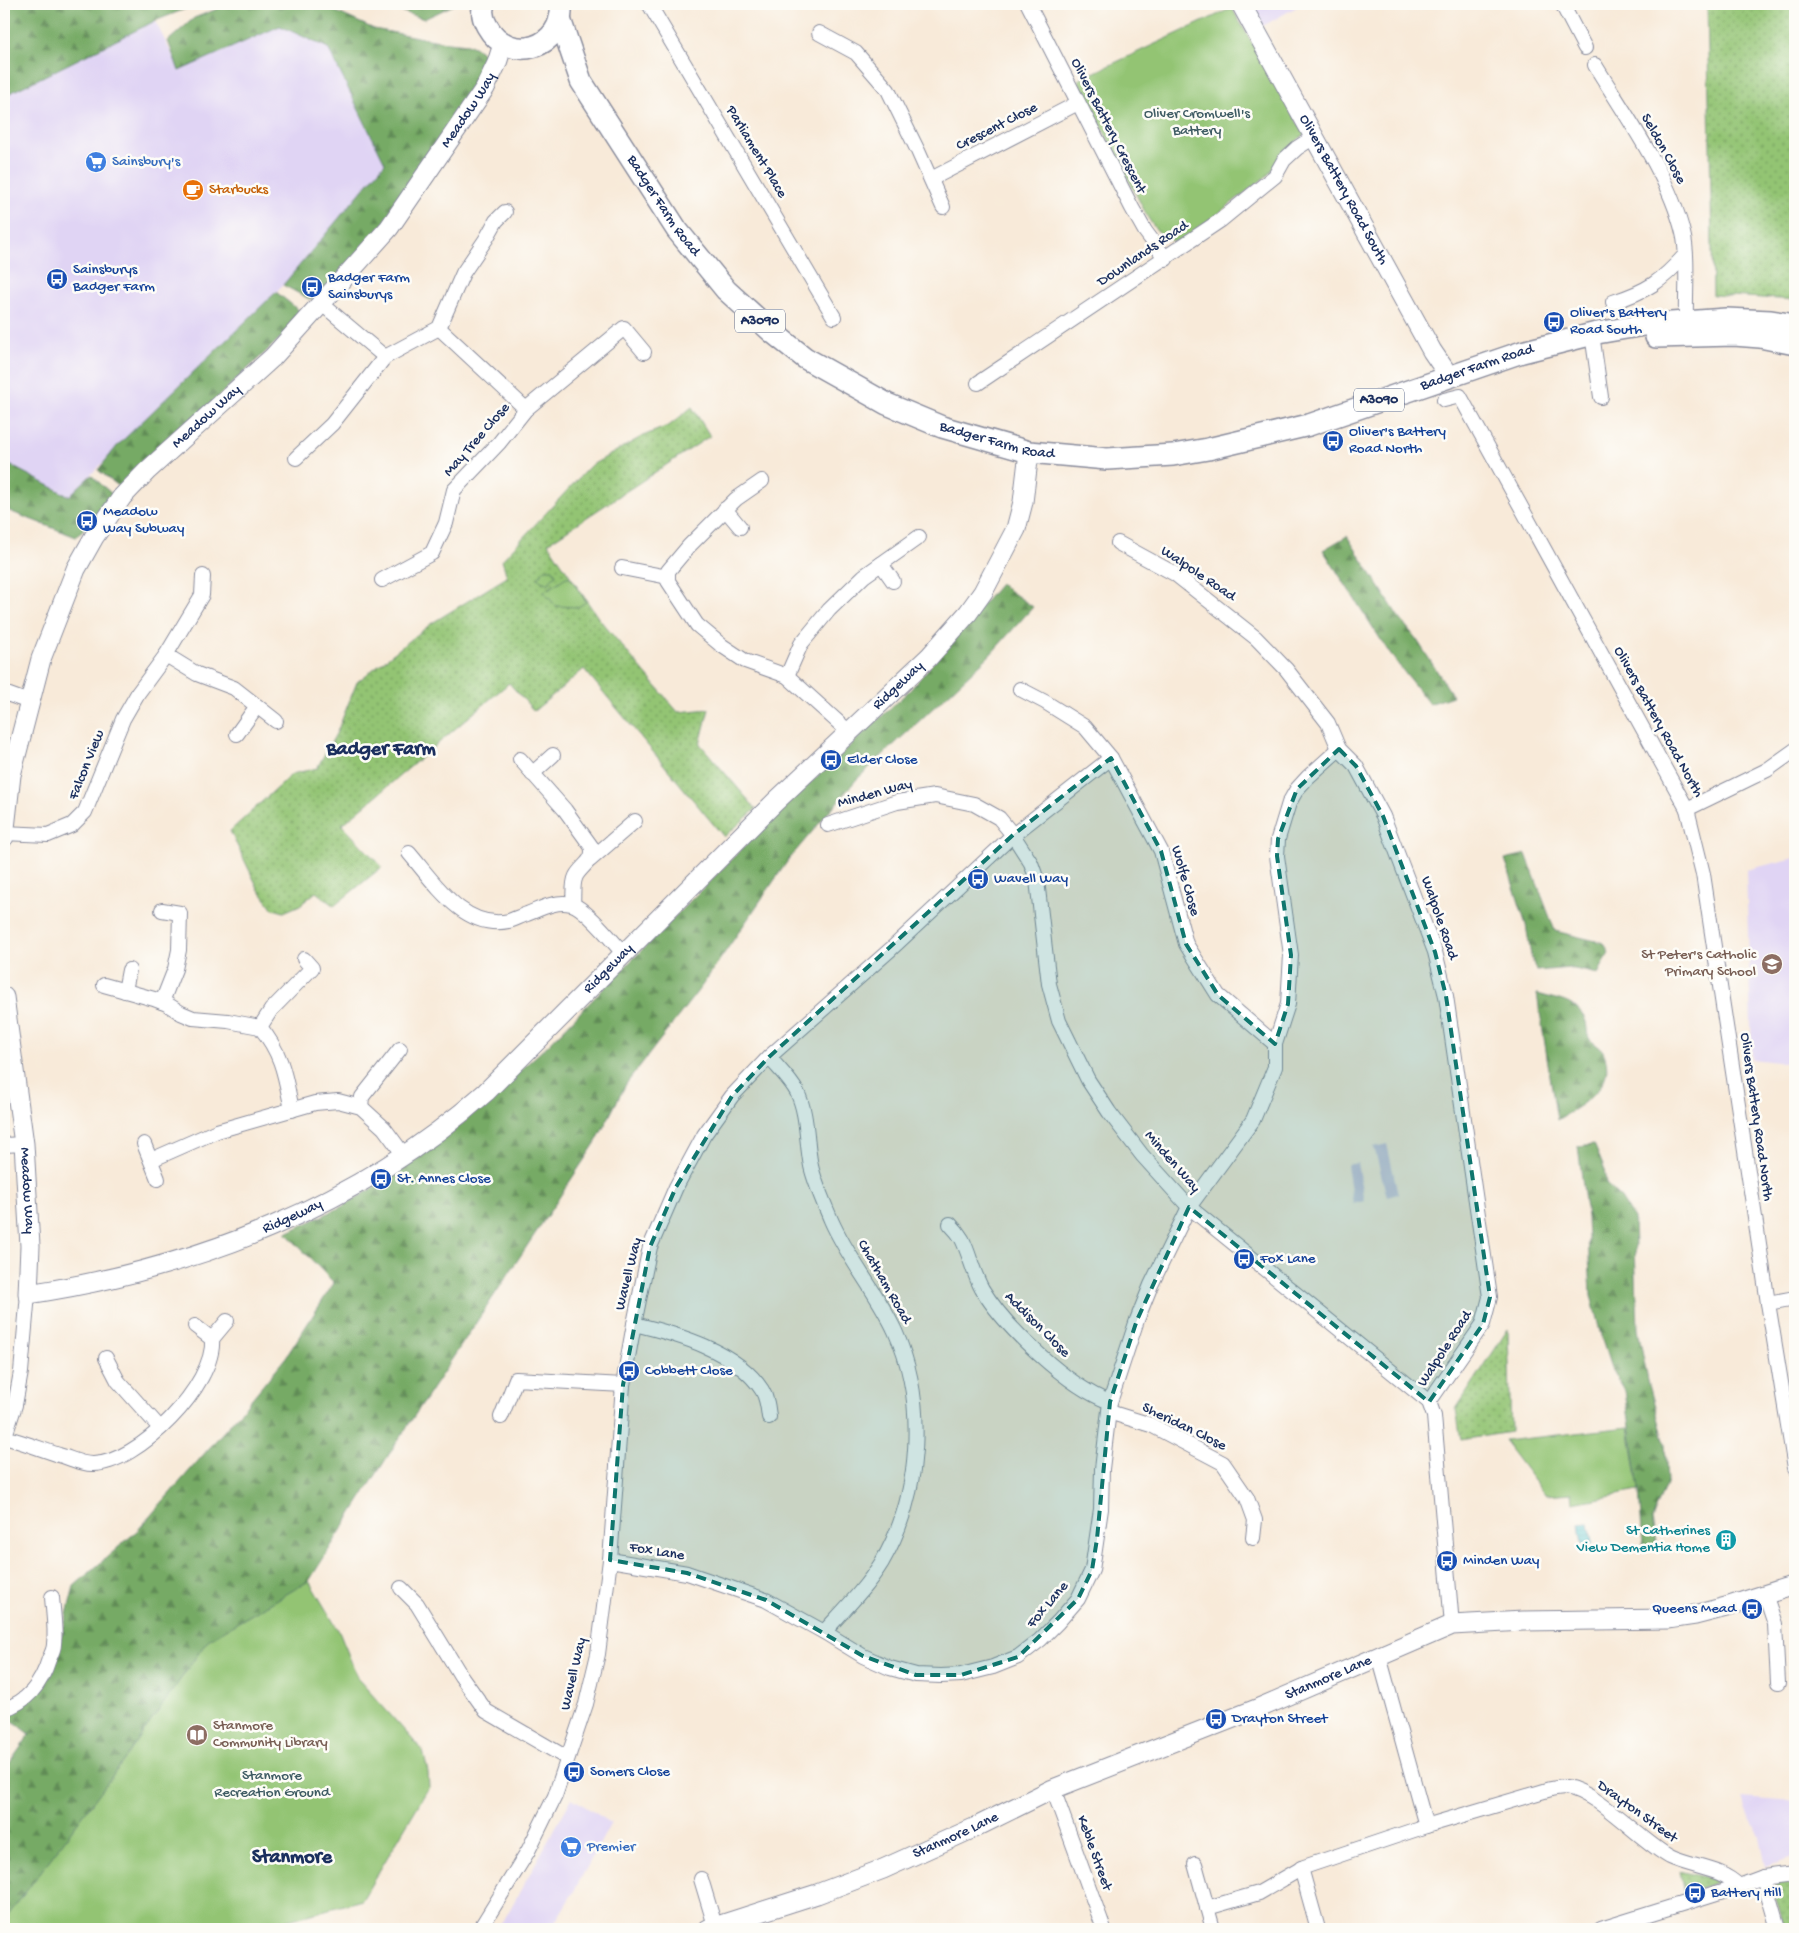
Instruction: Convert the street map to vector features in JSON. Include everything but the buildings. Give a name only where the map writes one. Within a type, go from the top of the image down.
[{"type":"main road","points":[[482,5],[484,20],[492,35],[503,44],[516,48],[529,48],[542,43],[555,31],[561,11]]},
{"type":"main road","name":"Badger Farm Road","points":[[561,11],[581,80]]},
{"type":"main road","name":"Badger Farm Road","points":[[542,43],[581,80],[678,230],[726,290],[771,331],[805,358],[887,404],[942,427],[1029,452],[1107,459],[1173,455],[1208,449],[1309,425],[1449,376],[1550,344],[1592,338],[1644,325],[1686,321],[1726,319],[1771,321],[1795,325]]},
{"type":"main road","name":"Badger Farm Road","points":[[1592,338],[1734,335],[1760,337],[1795,344]]},
{"type":"street","name":"Parliament Place","points":[[649,4],[834,317]]},
{"type":"street","name":"Olivers Battery Crescent","points":[[1028,4],[1132,208],[1145,231],[1166,258]]},
{"type":"street","name":"Olivers Battery Road South","points":[[1241,4],[1432,351],[1449,376]]},
{"type":"street","points":[[1562,4],[1585,48]]},
{"type":"street","points":[[819,33],[856,53],[888,90],[942,206]]},
{"type":"street","name":"Meadow Way","points":[[4,835],[11,775],[41,659],[76,569],[94,537],[122,497],[147,471],[273,357],[389,228],[485,88],[497,63],[503,44]]},
{"type":"street","name":"Seldon Close","points":[[1595,65],[1659,172],[1670,194],[1684,234],[1686,321]]},
{"type":"street","name":"Crescent Close","points":[[931,180],[1078,103]]},
{"type":"street","name":"Downlands Road","points":[[978,383],[1221,220],[1264,186],[1275,176],[1284,160],[1297,148],[1314,137]]},
{"type":"street","points":[[296,458],[332,424],[385,357],[439,328],[463,273],[486,239],[496,220],[505,212]]},
{"type":"street","points":[[1613,302],[1640,293],[1656,283],[1685,255]]},
{"type":"street","points":[[322,304],[385,357]]},
{"type":"street","name":"Badger Farm Road","points":[[1686,321],[1693,329],[1734,335]]},
{"type":"street","name":"May Tree Close","points":[[439,328],[526,409]]},
{"type":"street","name":"May Tree Close","points":[[382,580],[432,554],[446,523],[454,490],[499,443],[526,409],[624,328],[644,352]]},
{"type":"street","points":[[1592,338],[1601,397]]},
{"type":"street","name":"Olivers Battery Road North","points":[[1444,400],[1460,396],[1687,809],[1705,883],[1768,1302],[1790,1416],[1795,1468]]},
{"type":"street","name":"Ridgeway","points":[[28,1294],[77,1287],[115,1278],[159,1267],[219,1247],[281,1222],[326,1201],[366,1180],[440,1131],[486,1092],[776,802],[929,656],[983,592],[1003,556],[1016,529],[1023,502],[1029,452]]},
{"type":"street","points":[[762,480],[726,509],[681,554],[668,571],[668,581],[676,596],[697,625],[720,645],[745,660],[786,676],[849,732]]},
{"type":"street","points":[[726,509],[740,526]]},
{"type":"street","points":[[786,676],[801,644],[829,610],[864,576],[919,537]]},
{"type":"street","name":"Walpole Road","points":[[1118,543],[1175,574],[1256,638],[1286,669],[1328,723],[1339,749],[1356,766],[1384,816],[1435,952],[1446,996],[1490,1297],[1483,1324],[1429,1402]]},
{"type":"street","points":[[881,564],[892,580]]},
{"type":"street","points":[[622,568],[668,577]]},
{"type":"street","name":"Falcon View","points":[[4,835],[48,835],[72,825],[85,812],[123,719],[138,693],[166,655],[202,596],[203,576]]},
{"type":"street","points":[[166,655],[197,674],[234,688],[276,721]]},
{"type":"street","name":"Wolfe Close","points":[[1020,689],[1085,727],[1111,758],[1161,851],[1186,944],[1218,995],[1274,1044]]},
{"type":"street","points":[[4,693],[29,702]]},
{"type":"street","points":[[237,734],[256,706]]},
{"type":"street","name":"Fox Lane","points":[[610,1560],[687,1572],[766,1600],[824,1632],[862,1656],[890,1668],[916,1675],[961,1675],[994,1667],[1018,1657],[1046,1634],[1078,1599],[1092,1570],[1101,1508],[1102,1469],[1110,1407],[1136,1320],[1189,1207],[1253,1120],[1275,1067],[1274,1044],[1288,1004],[1292,955],[1277,856],[1278,839],[1289,803],[1297,790],[1308,777],[1339,749]]},
{"type":"street","points":[[1687,809],[1767,770],[1795,750]]},
{"type":"street","points":[[532,774],[553,755]]},
{"type":"street","name":"Wavell Way","points":[[480,1929],[536,1835],[555,1796],[586,1704],[598,1654],[610,1560],[623,1385],[634,1324],[650,1247],[676,1187],[704,1135],[732,1096],[768,1056],[891,949],[1013,835],[1111,758]]},
{"type":"street","points":[[520,759],[586,838],[593,852],[590,860]]},
{"type":"street","name":"Minden Way","points":[[828,824],[897,802],[935,796],[974,804],[1000,818],[1031,863],[1037,880],[1049,984],[1059,1021],[1088,1080],[1109,1112],[1142,1155],[1189,1207],[1429,1402]]},
{"type":"street","points":[[573,904],[576,877],[590,860],[635,821]]},
{"type":"street","points":[[409,854],[448,898],[465,913],[490,922],[508,921],[555,904],[573,904],[589,916],[624,954]]},
{"type":"street","points":[[162,910],[180,913],[179,950],[175,969],[162,1002]]},
{"type":"street","points":[[260,1027],[271,1010],[312,968],[304,959]]},
{"type":"street","points":[[125,991],[129,970]]},
{"type":"street","points":[[104,985],[162,1002],[193,1018],[228,1021],[260,1027],[272,1042],[282,1064],[292,1110]]},
{"type":"street","name":"Meadow Way","points":[[4,997],[24,1144],[30,1246],[28,1294]]},
{"type":"street","points":[[361,1107],[362,1097],[400,1049]]},
{"type":"street","name":"Chatham Road","points":[[768,1056],[797,1093],[805,1122],[812,1167],[832,1222],[895,1331],[906,1361],[915,1422],[914,1452],[909,1490],[896,1533],[883,1561],[867,1584],[824,1632]]},
{"type":"street","points":[[151,1160],[218,1131],[315,1103],[338,1101],[361,1107],[384,1128],[404,1155]]},
{"type":"street","points":[[4,1145],[24,1144]]},
{"type":"street","points":[[144,1144],[158,1179]]},
{"type":"street","name":"Addison Close","points":[[950,1224],[962,1238],[972,1268],[994,1306],[1012,1326],[1068,1378],[1110,1407]]},
{"type":"street","points":[[28,1294],[21,1372],[15,1405],[4,1438],[91,1464],[116,1459],[131,1452],[171,1417],[203,1374],[210,1359],[212,1339],[227,1321]]},
{"type":"street","points":[[1768,1302],[1795,1298]]},
{"type":"street","points":[[634,1324],[690,1339],[714,1350],[734,1363],[752,1378],[763,1391],[769,1416]]},
{"type":"street","points":[[195,1326],[212,1339]]},
{"type":"street","points":[[106,1358],[118,1381],[160,1428]]},
{"type":"street","points":[[501,1417],[516,1378],[623,1385]]},
{"type":"street","points":[[1429,1402],[1434,1416],[1452,1625]]},
{"type":"street","name":"Sheridan Close","points":[[1110,1407],[1223,1463],[1248,1498],[1255,1520],[1253,1538]]},
{"type":"street","name":"Stanmore Lane","points":[[701,1878],[713,1928],[817,1894],[882,1870],[1053,1789],[1259,1708],[1452,1625],[1523,1621],[1668,1619],[1695,1615],[1795,1584]]},
{"type":"street","points":[[401,1588],[416,1604],[461,1676],[486,1711],[568,1758]]},
{"type":"street","points":[[1765,1594],[1775,1624],[1778,1683]]},
{"type":"street","points":[[4,1709],[12,1707],[22,1700],[34,1690],[43,1677],[54,1646],[52,1597]]},
{"type":"street","points":[[1379,1656],[1426,1826]]},
{"type":"street","name":"Drayton Street","points":[[1207,1908],[1259,1893],[1301,1868],[1426,1826],[1551,1788],[1564,1787],[1584,1793],[1653,1846],[1671,1857],[1722,1873],[1732,1878],[1739,1886]]},
{"type":"street","name":"Keble Street","points":[[1053,1789],[1104,1929]]},
{"type":"street","points":[[1196,1864],[1213,1929]]},
{"type":"street","points":[[1301,1868],[1318,1929]]},
{"type":"street","points":[[1601,1929],[1636,1924],[1763,1877],[1795,1873]]},
{"type":"street","points":[[1763,1877],[1778,1929]]},
{"type":"highlighted area","points":[[1339,749],[1356,766],[1383,816],[1435,952],[1446,996],[1490,1297],[1483,1324],[1429,1402],[1189,1207],[1137,1320],[1110,1402],[1097,1539],[1092,1570],[1078,1599],[1018,1657],[961,1675],[916,1675],[863,1656],[766,1600],[687,1573],[610,1560],[623,1385],[650,1247],[676,1187],[732,1096],[769,1057],[1013,835],[1111,758],[1161,851],[1186,944],[1218,995],[1275,1044],[1288,1004],[1291,955],[1277,856],[1278,839],[1297,789]]},
{"type":"shaded area","points":[[1248,4],[1302,4],[1261,27]]},
{"type":"shaded area","points":[[155,21],[180,70],[280,26],[328,48],[385,163],[283,285],[69,496],[4,462],[4,96]]},
{"type":"shaded area","name":"St Peter's Catholic Primary School","points":[[1795,858],[1795,1064],[1752,1059],[1746,870]]},
{"type":"shaded area","points":[[1387,1144],[1398,1194],[1387,1197],[1374,1147]]},
{"type":"shaded area","points":[[1357,1163],[1364,1201],[1353,1204],[1347,1165]]},
{"type":"shaded area","points":[[572,1798],[611,1823],[574,1891],[551,1929],[495,1929],[505,1918]]},
{"type":"shaded area","points":[[1742,1798],[1795,1802],[1795,1857],[1765,1866],[1759,1837]]},
{"type":"green space","points":[[4,4],[198,4],[155,21],[4,96]]},
{"type":"green space","points":[[230,4],[311,4],[330,9],[374,29],[439,41],[468,44],[480,50],[486,60],[474,96],[382,226],[338,277],[311,300],[283,285],[385,163],[328,48],[280,26],[179,71],[168,41],[194,18]]},
{"type":"green space","points":[[379,4],[456,4],[424,19]]},
{"type":"green space","points":[[1707,4],[1795,4],[1795,300],[1713,295]]},
{"type":"green space","name":"Oliver Cromwell's Battery","points":[[1232,8],[1304,134],[1278,160],[1268,175],[1180,243],[1169,240],[1161,235],[1148,218],[1078,80]]},
{"type":"green space","points":[[276,292],[305,315],[121,488],[98,470],[118,445]]},
{"type":"green space","points":[[692,407],[710,436],[548,543],[599,619],[678,712],[709,709],[700,744],[756,809],[724,837],[584,669],[534,711],[509,683],[342,825],[382,867],[334,906],[316,892],[300,905],[284,912],[273,909],[259,890],[230,831],[292,774],[317,768],[337,732],[357,682],[432,623],[507,577],[502,560],[590,466],[643,436],[670,425]]},
{"type":"green space","points":[[4,462],[69,496],[91,475],[114,496],[76,537],[4,509]]},
{"type":"green space","points":[[1347,536],[1398,616],[1417,640],[1453,696],[1429,704],[1390,654],[1323,550]]},
{"type":"green space","points":[[545,569],[553,569],[556,575],[549,584],[538,578]]},
{"type":"green space","points":[[566,577],[570,577],[586,602],[578,607],[556,606],[544,592]]},
{"type":"green space","points":[[1000,584],[1033,607],[989,656],[856,780],[789,859],[701,987],[626,1084],[596,1142],[393,1448],[309,1581],[208,1640],[122,1763],[4,1921],[4,1771],[30,1734],[5,1715],[47,1676],[62,1634],[74,1586],[138,1530],[244,1408],[286,1357],[334,1283],[286,1233],[343,1206],[401,1171],[456,1129],[548,1045],[770,820],[911,689]]},
{"type":"green space","points":[[1526,854],[1555,931],[1604,943],[1609,953],[1598,974],[1570,968],[1536,971],[1531,956],[1526,925],[1505,859]]},
{"type":"green space","points":[[1537,994],[1570,1004],[1576,1008],[1586,1021],[1589,1038],[1603,1051],[1607,1063],[1606,1074],[1602,1084],[1595,1093],[1577,1108],[1557,1120]]},
{"type":"green space","points":[[1594,1144],[1604,1168],[1606,1184],[1621,1198],[1634,1219],[1638,1329],[1648,1381],[1665,1443],[1667,1481],[1652,1520],[1656,1541],[1652,1550],[1643,1546],[1639,1491],[1625,1391],[1611,1368],[1591,1295],[1587,1218],[1578,1146]]},
{"type":"green space","points":[[1508,1329],[1511,1432],[1461,1440],[1456,1409]]},
{"type":"green space","points":[[1629,1427],[1639,1491],[1573,1503],[1572,1493],[1545,1495],[1504,1441]]},
{"type":"green space","name":"Stanmore Recreation Ground","points":[[309,1581],[340,1633],[358,1679],[423,1751],[428,1772],[429,1787],[362,1900],[256,1929],[4,1929],[4,1921],[122,1763],[208,1640]]},
{"type":"green space","points":[[1680,1871],[1720,1881],[1684,1894]]},
{"type":"green space","points":[[1795,1878],[1795,1929],[1785,1929],[1774,1897],[1775,1887],[1781,1882]]},
{"type":"water","points":[[1589,1523],[1592,1543],[1587,1547],[1582,1544],[1579,1524]]},
{"type":"place","name":"Sainsbury's","points":[[96,162]]},
{"type":"place","name":"Starbucks","points":[[193,190]]},
{"type":"place","name":"Sainsburys Badger Farm","points":[[57,279]]},
{"type":"place","name":"Badger Farm Sainsburys","points":[[312,287]]},
{"type":"place","name":"Oliver's Battery Road South","points":[[1554,322]]},
{"type":"place","name":"Oliver's Battery Road North","points":[[1333,441]]},
{"type":"place","name":"Meadow Way Subway","points":[[87,521]]},
{"type":"place","name":"Elder Close","points":[[831,760]]},
{"type":"place","name":"Wavell Way","points":[[978,879]]},
{"type":"place","name":"St Peter's Catholic Primary School","points":[[1772,964]]},
{"type":"place","name":"St. Annes Close","points":[[381,1179]]},
{"type":"place","name":"Fox Lane","points":[[1244,1259]]},
{"type":"place","name":"Cobbett Close","points":[[629,1371]]},
{"type":"place","name":"St Catherines View Dementia Home","points":[[1726,1540]]},
{"type":"place","name":"Minden Way","points":[[1447,1561]]},
{"type":"place","name":"Queens Mead","points":[[1752,1609]]},
{"type":"place","name":"Drayton Street","points":[[1216,1719]]},
{"type":"place","name":"Stanmore Community Library","points":[[197,1735]]},
{"type":"place","name":"Somers Close","points":[[574,1772]]},
{"type":"place","name":"Premier","points":[[571,1847]]},
{"type":"place","name":"Battery Hill","points":[[1695,1893]]},
{"type":"district","name":"Badger Farm","points":[[381,750]]},
{"type":"district","name":"Stanmore","points":[[292,1858]]}]
